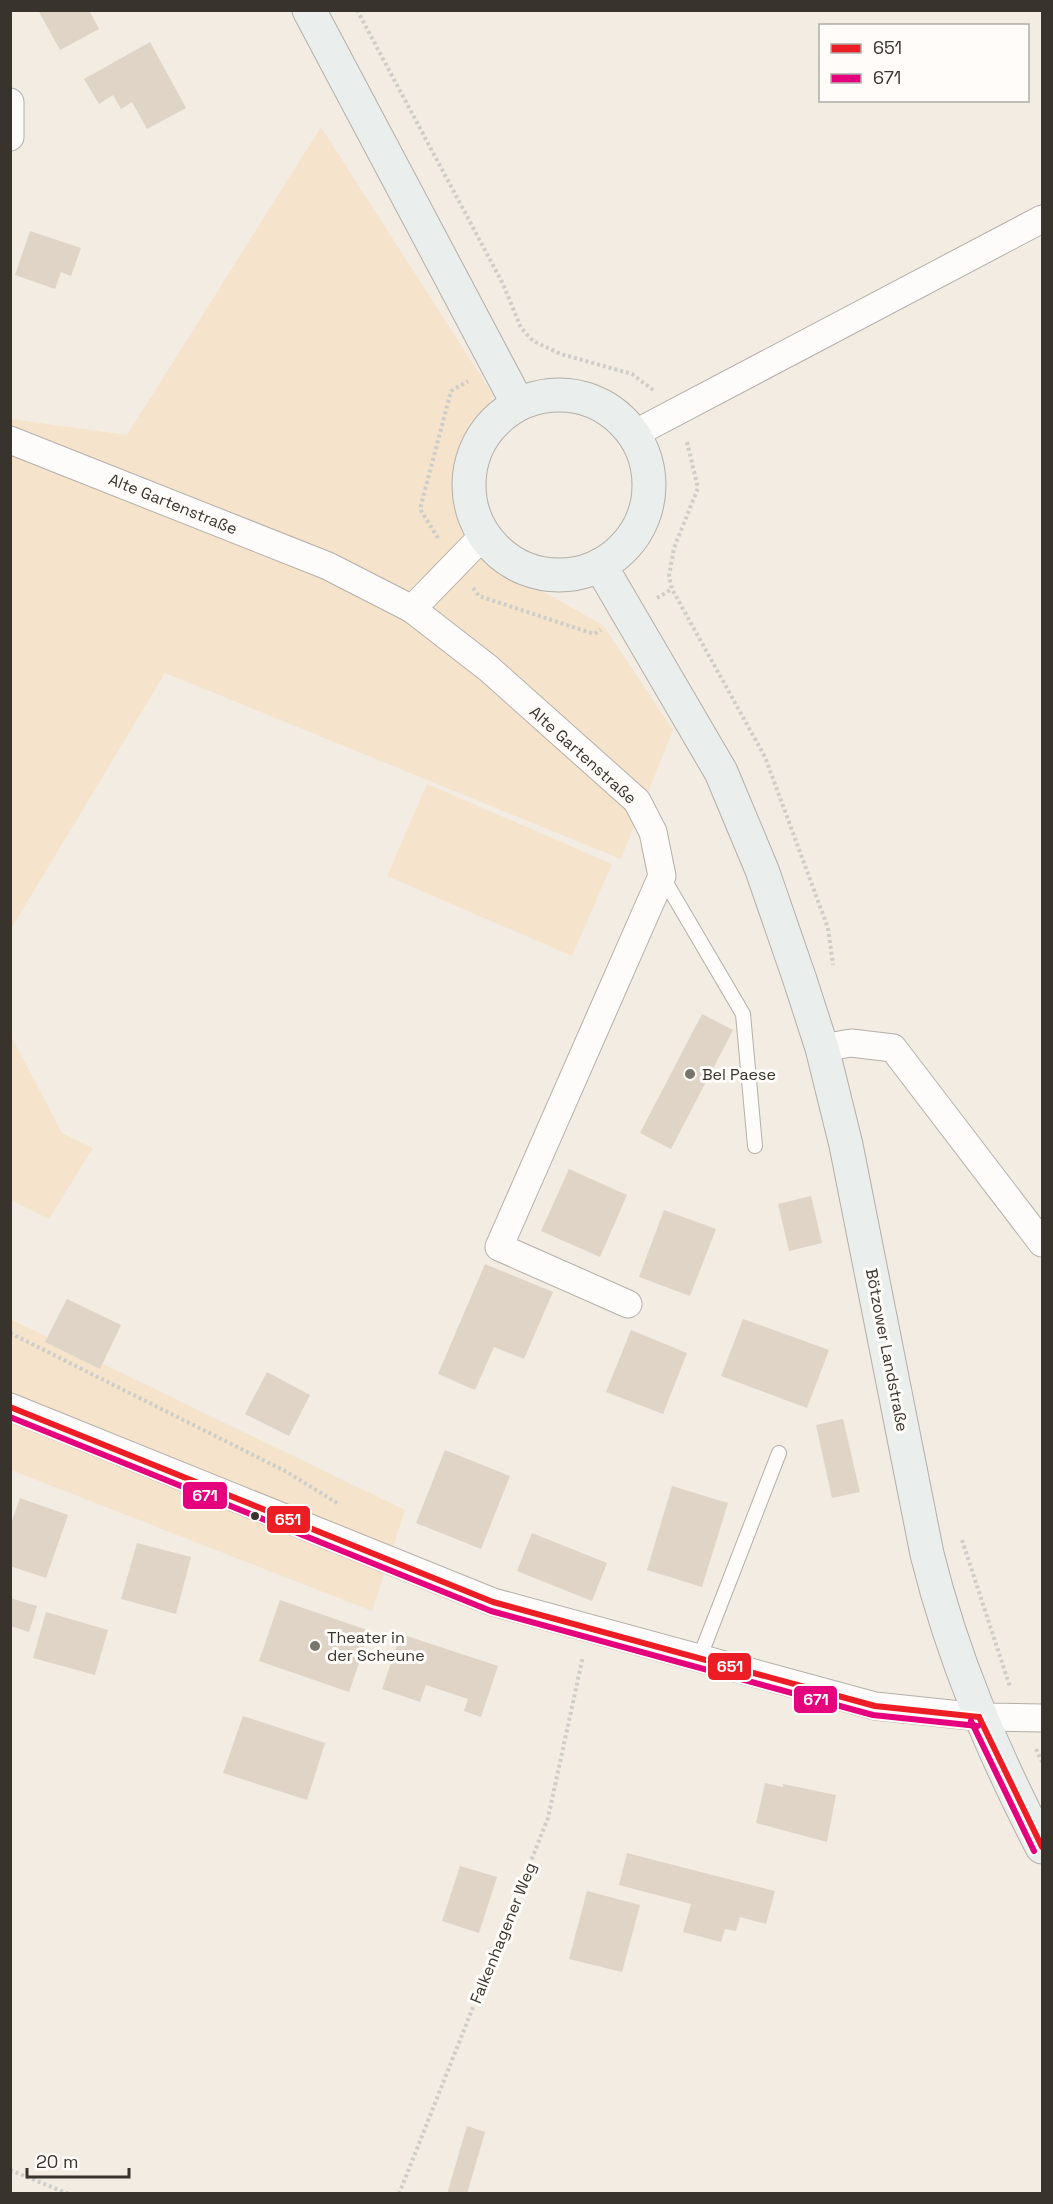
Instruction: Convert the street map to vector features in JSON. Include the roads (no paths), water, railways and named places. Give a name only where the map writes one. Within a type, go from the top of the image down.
[{"type":"main road","points":[[309,10],[518,404]]},
{"type":"main road","points":[[560,394],[581,397],[602,405],[619,417],[634,434],[644,453],[649,475],[649,497],[643,518],[633,537],[618,553],[600,565],[580,573],[558,575],[536,573],[516,565],[498,552],[483,536],[474,516],[469,495],[469,473],[474,452],[485,433],[500,416],[518,404],[538,396],[560,394]]},
{"type":"main road","name":"Bötzower Landstraße","points":[[600,565],[721,772],[762,870],[800,980],[822,1048],[846,1145],[927,1554],[941,1610],[979,1717],[1042,1847]]},
{"type":"street","points":[[10,102],[10,137]]},
{"type":"street","points":[[634,434],[1042,219]]},
{"type":"street","name":"Alte Gartenstraße","points":[[10,440],[328,566],[412,609],[488,668],[637,801],[653,832],[662,876]]},
{"type":"street","points":[[412,609],[483,536]]},
{"type":"street","points":[[628,1304],[499,1247],[662,876]]},
{"type":"street","points":[[822,1048],[851,1043],[893,1048],[1042,1243]]},
{"type":"street","points":[[10,1407],[492,1602],[875,1706],[979,1717],[1042,1718]]},
{"type":"lane","points":[[662,876],[743,1014],[756,1146]]},
{"type":"lane","points":[[699,1659],[779,1453]]},
{"type":"place","name":"Bel Paese","points":[[690,1074]]},
{"type":"place","name":"Theater in der Scheune","points":[[315,1646]]}]
